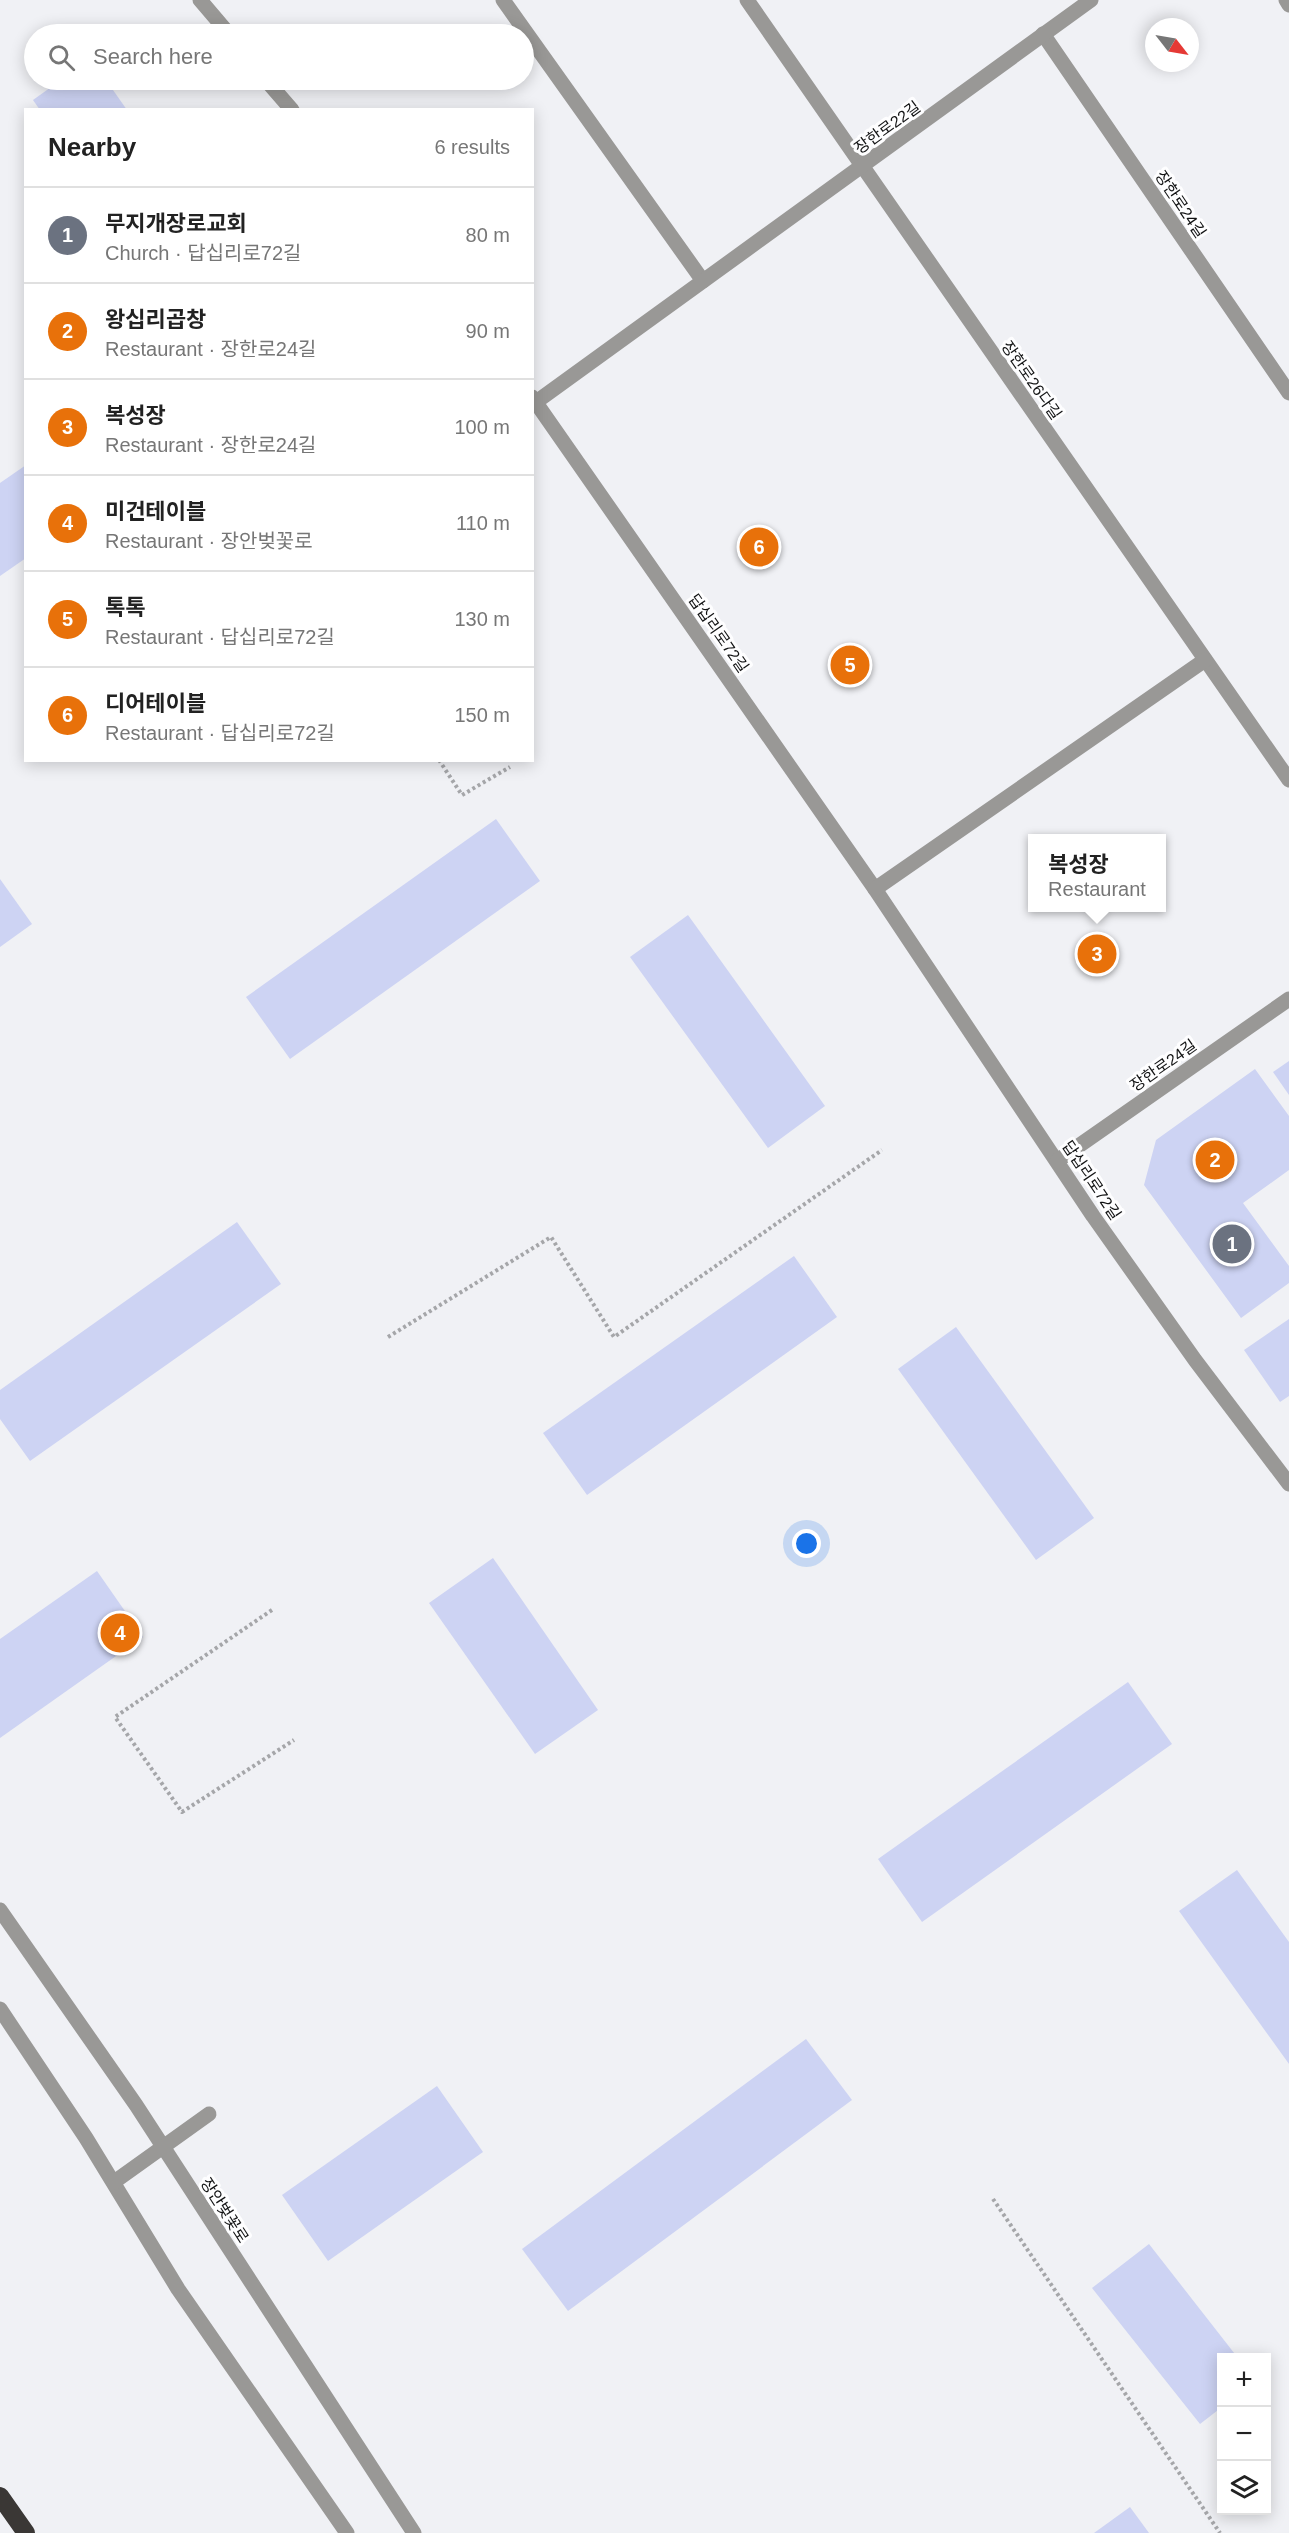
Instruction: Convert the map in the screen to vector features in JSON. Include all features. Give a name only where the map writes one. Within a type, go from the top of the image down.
[{"type":"highway","points":[[0,2496],[26,2533]]},
{"type":"street","points":[[200,0],[220,24]]},
{"type":"street","points":[[503,0],[520,24]]},
{"type":"street","name":"장한로26다길","points":[[747,0],[1289,780]]},
{"type":"street","name":"장한로22길","points":[[534,399],[862,168],[1091,0]]},
{"type":"street","points":[[1286,0],[1289,5]]},
{"type":"street","name":"장한로24길","points":[[1044,34],[1289,393]]},
{"type":"street","points":[[534,44],[703,281]]},
{"type":"street","points":[[275,90],[290,108]]},
{"type":"street","name":"답십리로72길","points":[[534,399],[875,890],[1057,1161],[1181,1340],[1289,1484]]},
{"type":"street","points":[[875,890],[1205,660]]},
{"type":"street","name":"장한로24길","points":[[1057,1161],[1289,999]]},
{"type":"street","name":"장안벚꽃로","points":[[0,1910],[164,2146],[414,2533]]},
{"type":"street","points":[[0,2009],[114,2182],[178,2289],[347,2533]]},
{"type":"street","points":[[114,2182],[209,2114]]},
{"type":"path","points":[[440,762],[462,795],[510,767]]},
{"type":"path","points":[[388,1337],[551,1237],[614,1337],[882,1150]]},
{"type":"path","points":[[272,1610],[115,1717],[182,1812],[294,1740]]},
{"type":"path","points":[[993,2199],[1220,2533]]},
{"type":"building","points":[[47,90],[113,90],[126,108],[39,108],[33,100]]},
{"type":"building","points":[[24,466],[24,559],[0,576],[0,483]]},
{"type":"building","points":[[496,819],[540,881],[290,1059],[246,997]]},
{"type":"building","points":[[0,879],[32,924],[0,947]]},
{"type":"building","points":[[688,915],[825,1106],[768,1148],[630,957]]},
{"type":"building","points":[[1289,1061],[1289,1095],[1273,1072]]},
{"type":"building","points":[[1255,1069],[1289,1116],[1289,1170],[1243,1203],[1289,1266],[1289,1283],[1241,1318],[1144,1185],[1156,1140]]},
{"type":"building","points":[[237,1222],[281,1284],[30,1461],[0,1419],[0,1390]]},
{"type":"building","points":[[794,1256],[837,1317],[587,1495],[543,1433]]},
{"type":"building","points":[[1289,1319],[1289,1396],[1280,1402],[1244,1350]]},
{"type":"building","points":[[956,1327],[1094,1518],[1036,1560],[898,1369]]},
{"type":"building","points":[[493,1558],[598,1710],[535,1754],[429,1603]]},
{"type":"building","points":[[97,1571],[143,1637],[0,1738],[0,1639]]},
{"type":"building","points":[[1128,1682],[1172,1744],[922,1922],[878,1859]]},
{"type":"building","points":[[1237,1870],[1289,1942],[1289,2064],[1179,1911]]},
{"type":"building","points":[[806,2039],[852,2100],[568,2311],[522,2249]]},
{"type":"building","points":[[437,2086],[483,2152],[328,2261],[282,2195]]},
{"type":"building","points":[[1149,2244],[1234,2353],[1217,2353],[1217,2411],[1200,2424],[1092,2288]]},
{"type":"building","points":[[1130,2507],[1149,2533],[1094,2533]]},
{"type":"place","name":"디어테이블","points":[[759,547]]},
{"type":"place","name":"톡톡","points":[[850,665]]},
{"type":"place","name":"복성장","points":[[1097,954]]},
{"type":"place","name":"왕십리곱창","points":[[1215,1160]]},
{"type":"place","name":"무지개장로교회","points":[[1232,1244]]},
{"type":"place","name":"미건테이블","points":[[120,1633]]}]
